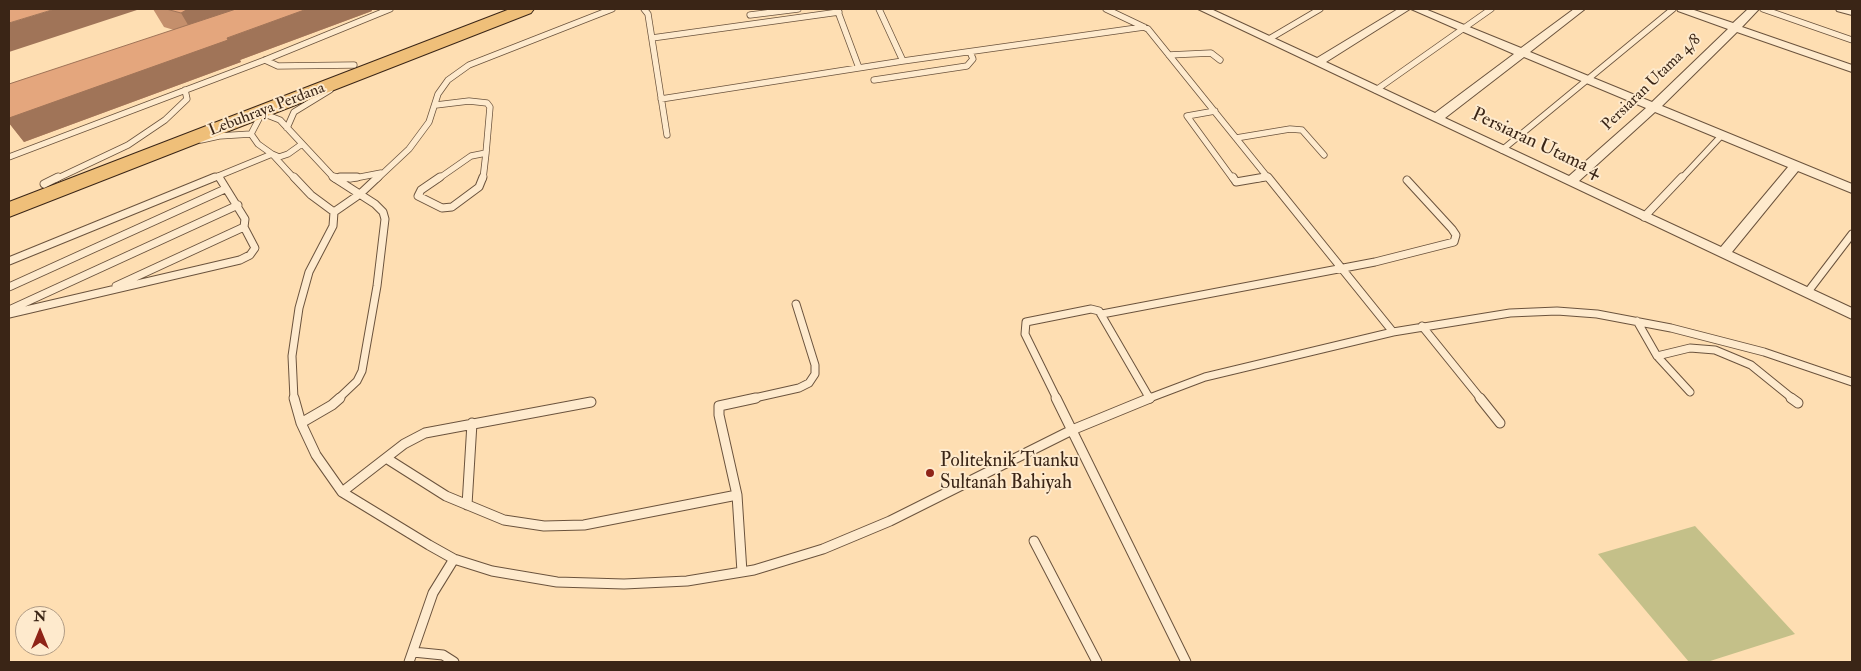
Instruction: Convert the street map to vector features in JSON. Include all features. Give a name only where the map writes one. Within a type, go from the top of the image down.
[{"type":"main road","name":"Lebuhraya Perdana","points":[[9,210],[262,113],[356,70],[499,9]]},
{"type":"main road","name":"Lebuhraya Perdana","points":[[9,197],[334,73],[356,70],[525,9]]},
{"type":"main road","points":[[44,184],[109,166],[213,126],[262,113],[334,73]]},
{"type":"street","name":"Persiaran Utama 4","points":[[1203,9],[1502,150],[1571,180],[1644,217],[1852,314]]},
{"type":"street","points":[[1219,16],[1231,9]]},
{"type":"street","points":[[1318,62],[1405,9]]},
{"type":"street","points":[[1416,9],[1852,189]]},
{"type":"street","points":[[1437,118],[1580,9]]},
{"type":"street","points":[[1682,9],[1852,69]]},
{"type":"street","name":"Persiaran Utama 4/8","points":[[1571,180],[1654,107],[1754,9]]},
{"type":"street","points":[[1841,9],[1852,12]]},
{"type":"street","points":[[1723,254],[1796,166]]},
{"type":"lane","points":[[9,157],[265,60],[390,9]]},
{"type":"lane","points":[[334,212],[360,194],[423,132],[436,105],[438,94],[448,80],[470,66],[612,9]]},
{"type":"lane","points":[[644,9],[648,14],[667,135]]},
{"type":"lane","points":[[750,15],[798,9]]},
{"type":"lane","points":[[879,9],[903,61]]},
{"type":"lane","points":[[1106,9],[1144,27],[1169,55],[1394,332]]},
{"type":"lane","points":[[1269,40],[1320,9]]},
{"type":"lane","points":[[1376,90],[1491,9]]},
{"type":"lane","points":[[1502,150],[1673,9]]},
{"type":"lane","points":[[1763,9],[1852,40]]},
{"type":"lane","points":[[652,38],[838,10],[858,68]]},
{"type":"lane","points":[[661,99],[903,61],[1144,27]]},
{"type":"lane","points":[[874,80],[967,66],[973,59],[970,52]]},
{"type":"lane","points":[[1169,55],[1197,52],[1211,54],[1220,60]]},
{"type":"lane","points":[[265,60],[278,66],[356,70]]},
{"type":"lane","points":[[287,128],[289,120],[300,108],[356,70]]},
{"type":"lane","points":[[44,184],[128,145],[182,104],[186,99],[185,90]]},
{"type":"lane","points":[[436,105],[469,101],[487,103],[490,107],[486,153],[483,180],[479,187],[452,207],[442,208],[418,196],[421,190],[471,156],[486,153]]},
{"type":"lane","points":[[1215,111],[1187,116],[1236,182],[1267,177]]},
{"type":"lane","points":[[251,134],[262,113],[280,120],[329,175],[376,204],[383,212],[384,219],[377,286],[362,371],[357,381],[332,405],[301,423]]},
{"type":"lane","points":[[1236,138],[1290,129],[1302,130],[1324,155]]},
{"type":"lane","points":[[170,148],[219,136],[251,134]]},
{"type":"lane","points":[[251,134],[258,144],[272,154],[311,195],[334,212]]},
{"type":"lane","points":[[1644,217],[1722,135]]},
{"type":"lane","points":[[9,261],[272,154],[279,156],[288,154],[302,144]]},
{"type":"lane","points":[[329,175],[348,179],[383,173]]},
{"type":"lane","points":[[9,314],[240,260],[250,255],[255,248],[244,227],[245,219],[238,205],[225,189],[218,176]]},
{"type":"lane","points":[[1102,314],[1341,267],[1454,242],[1456,235],[1452,229],[1407,180]]},
{"type":"lane","points":[[9,287],[225,189]]},
{"type":"lane","points":[[9,310],[238,205]]},
{"type":"lane","points":[[334,212],[333,226],[310,272],[300,308],[292,356],[292,392],[301,423],[316,455],[342,492],[429,546],[454,559],[492,571],[557,582],[624,584],[688,581],[742,572],[823,549],[890,521],[1072,430],[1176,387],[1205,377],[1422,326],[1510,313],[1556,310],[1637,322],[1708,336],[1764,352],[1852,382]]},
{"type":"lane","points":[[99,294],[244,227]]},
{"type":"lane","points":[[1807,293],[1852,234]]},
{"type":"lane","points":[[742,572],[737,495],[719,415],[719,406],[799,388],[809,383],[815,374],[816,365],[796,304]]},
{"type":"lane","points":[[1150,399],[1099,310],[1091,309],[1026,322],[1025,334],[1186,662]]},
{"type":"lane","points":[[1637,322],[1657,356],[1690,392]]},
{"type":"lane","points":[[1422,326],[1500,423]]},
{"type":"lane","points":[[1657,356],[1690,348],[1715,350],[1751,365],[1798,403]]},
{"type":"lane","points":[[342,492],[386,458],[425,433],[590,402]]},
{"type":"lane","points":[[467,505],[472,423]]},
{"type":"lane","points":[[386,458],[446,496],[467,505],[504,520],[552,526],[584,525],[737,495]]},
{"type":"lane","points":[[1034,541],[1097,662]]},
{"type":"lane","points":[[409,662],[433,593],[454,559]]},
{"type":"lane","points":[[412,652],[443,655],[454,662]]},
{"type":"shaded area","points":[[1695,526],[1795,634],[1707,662],[1689,662],[1598,554]]},
{"type":"building","points":[[9,9],[55,9],[9,23]]},
{"type":"building","points":[[166,9],[188,9],[181,13]]},
{"type":"building","points":[[236,9],[307,9],[227,38],[228,40],[9,118],[9,84]]},
{"type":"place","name":"Politeknik Tuanku Sultanah Bahiyah","points":[[930,473]]}]
